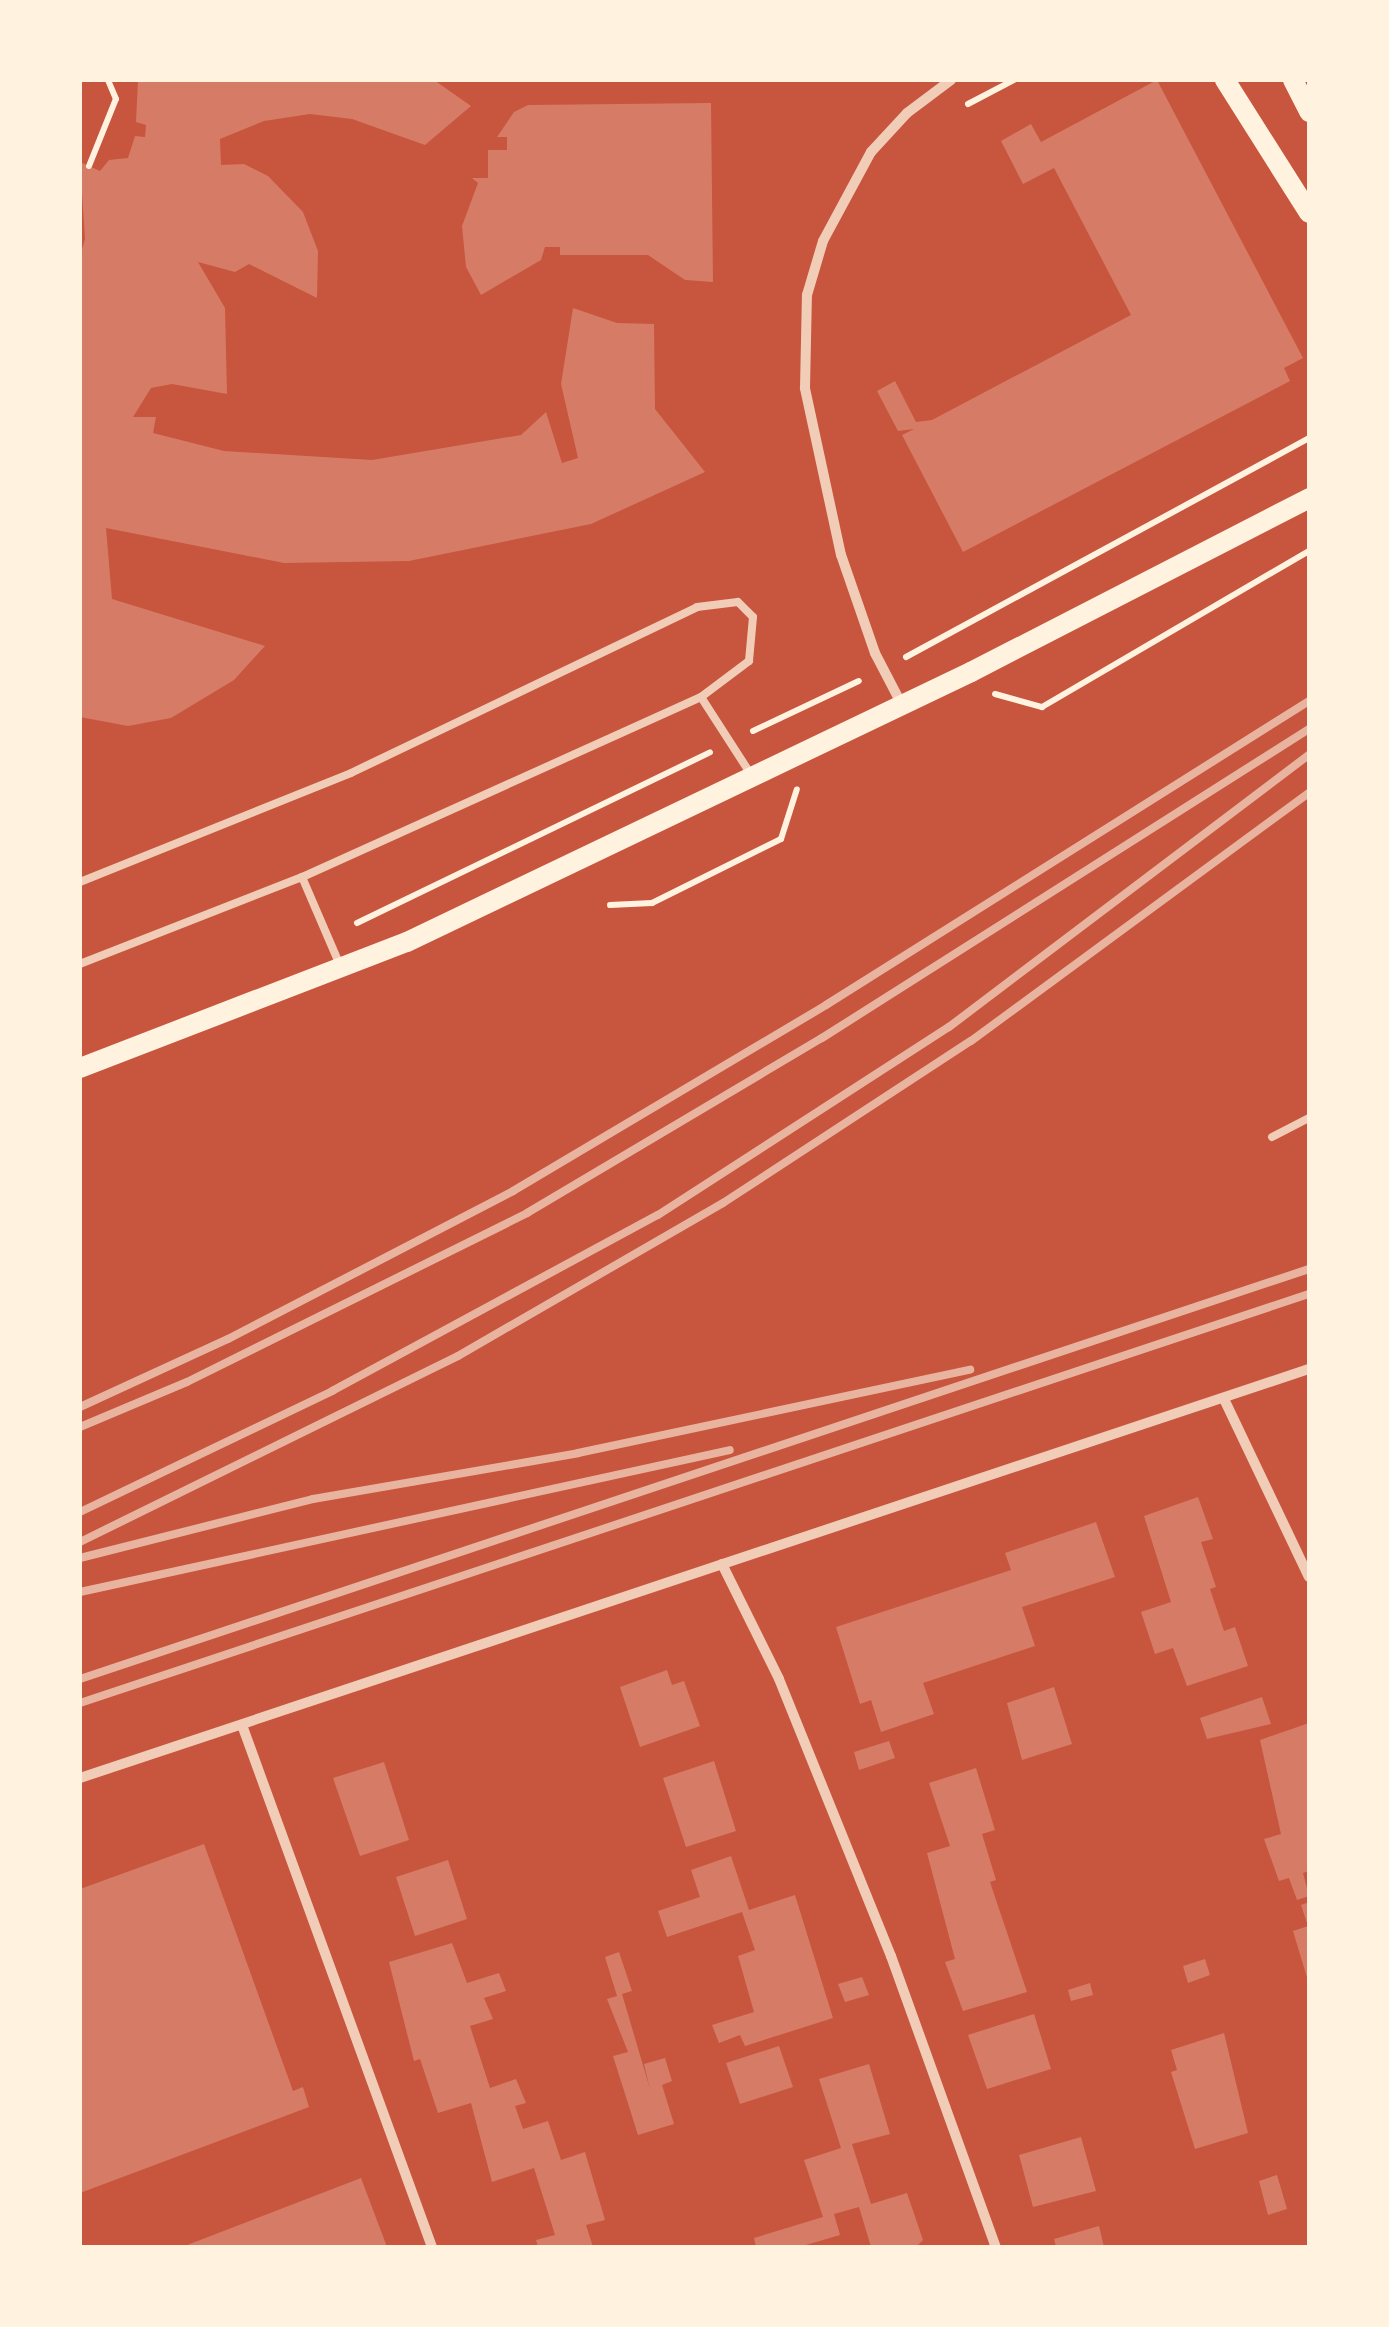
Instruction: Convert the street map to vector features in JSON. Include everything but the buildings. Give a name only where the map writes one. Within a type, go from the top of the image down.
[{"type":"main road","points":[[1226,80],[1309,213]]},
{"type":"main road","points":[[1293,80],[1309,112]]},
{"type":"main road","points":[[80,1068],[340,968],[951,682],[1309,498]]},
{"type":"street","points":[[901,703],[883,670],[841,555],[813,433],[803,350],[807,296],[823,240],[871,152],[907,113],[951,80]]},
{"type":"street","points":[[80,1778],[1309,1370]]},
{"type":"street","points":[[1224,1399],[1309,1577]]},
{"type":"street","points":[[722,1564],[780,1679],[891,1956],[996,2247]]},
{"type":"street","points":[[242,1725],[432,2247]]},
{"type":"lane","points":[[80,882],[350,774],[697,607],[738,602],[753,617],[748,661],[702,697],[302,877],[80,964]]},
{"type":"lane","points":[[702,697],[752,776]]},
{"type":"lane","points":[[302,877],[340,968]]},
{"type":"lane","points":[[1272,1137],[1309,1118]]},
{"type":"path","points":[[88,166],[116,99],[108,80]]},
{"type":"path","points":[[962,107],[1014,80]]},
{"type":"path","points":[[328,937],[883,670],[1309,438]]},
{"type":"path","points":[[951,682],[1042,707],[1309,551]]},
{"type":"path","points":[[610,905],[652,903],[781,839],[810,748]]},
{"type":"railway","points":[[80,1407],[228,1339],[513,1191],[826,1005],[1309,701]]},
{"type":"railway","points":[[80,1427],[187,1382],[527,1213],[822,1038],[1309,729]]},
{"type":"railway","points":[[80,1512],[332,1391],[658,1215],[949,1027],[1309,755]]},
{"type":"railway","points":[[80,1542],[458,1356],[723,1203],[971,1041],[1309,793]]},
{"type":"railway","points":[[80,1679],[1309,1269]]},
{"type":"railway","points":[[80,1703],[1309,1294]]},
{"type":"railway","points":[[80,1558],[313,1499],[578,1453],[970,1370]]},
{"type":"railway","points":[[80,1592],[730,1450]]}]
